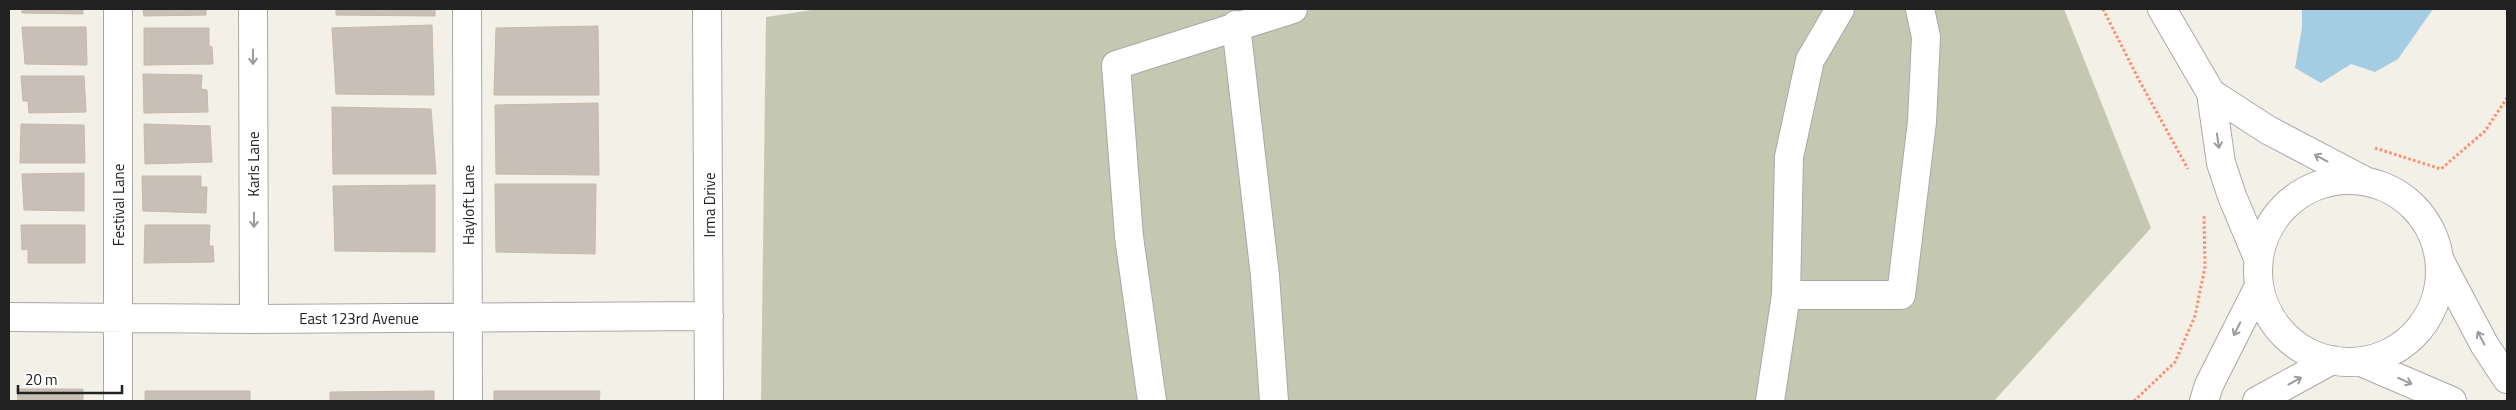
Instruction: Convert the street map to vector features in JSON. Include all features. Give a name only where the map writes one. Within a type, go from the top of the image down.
[{"type":"street","name":"Festival Lane","points":[[118,9],[118,401]]},
{"type":"street","name":"Karls Lane","points":[[253,9],[254,319]]},
{"type":"street","name":"Hayloft Lane","points":[[466,9],[468,401]]},
{"type":"street","name":"Irma Drive","points":[[707,9],[709,401]]},
{"type":"street","points":[[1152,401],[1129,238],[1116,65],[1293,9]]},
{"type":"street","points":[[1770,401],[1786,295],[1788,157],[1810,60],[1840,9]]},
{"type":"street","points":[[1786,295],[1902,295],[1922,122],[1926,37],[1920,9]]},
{"type":"street","points":[[2162,9],[2211,93],[2221,163],[2232,196],[2258,258]]},
{"type":"street","points":[[1236,26],[1264,276],[1274,401]]},
{"type":"street","points":[[2211,93],[2268,130],[2364,181],[2392,190],[2415,208],[2432,232],[2440,260],[2484,344],[2507,379]]},
{"type":"street","points":[[2364,181],[2335,181],[2307,190],[2284,207],[2267,230],[2258,258],[2259,286],[2267,312],[2284,335],[2306,352],[2332,360],[2361,362],[2452,401]]},
{"type":"street","points":[[2361,362],[2388,354],[2411,338],[2428,316],[2439,289],[2440,260]]},
{"type":"street","points":[[2204,401],[2209,385],[2259,286]]},
{"type":"street","name":"East 123rd Avenue","points":[[9,317],[254,319],[710,316]]},
{"type":"street","points":[[2257,401],[2332,360]]},
{"type":"path","points":[[2103,9],[2138,80],[2192,177]]},
{"type":"path","points":[[2134,401],[2176,362],[2195,316],[2205,267],[2204,208]]},
{"type":"shaded area","points":[[818,9],[2064,9],[2151,228],[1994,401],[761,401],[766,17]]},
{"type":"water","points":[[2302,9],[2433,9],[2398,59],[2375,72],[2351,64],[2321,83],[2295,68],[2302,28]]},
{"type":"building","points":[[22,9],[83,9],[83,14],[22,13]]},
{"type":"building","points":[[143,9],[206,9],[206,15],[144,16]]},
{"type":"building","points":[[336,9],[435,9],[435,16],[336,15]]},
{"type":"building","points":[[432,25],[434,95],[336,94],[332,28]]},
{"type":"building","points":[[598,26],[599,95],[494,95],[496,28]]},
{"type":"building","points":[[22,27],[86,27],[87,65],[25,64]]},
{"type":"building","points":[[144,28],[209,28],[209,46],[212,47],[213,64],[144,65]]},
{"type":"building","points":[[143,74],[202,75],[201,89],[207,90],[208,112],[144,113]]},
{"type":"building","points":[[21,76],[84,76],[86,112],[29,113],[28,101],[23,101]]},
{"type":"building","points":[[598,103],[599,175],[496,174],[495,105]]},
{"type":"building","points":[[332,107],[431,109],[436,174],[333,174]]},
{"type":"building","points":[[21,124],[84,125],[85,163],[20,163]]},
{"type":"building","points":[[144,124],[210,126],[212,162],[145,164]]},
{"type":"building","points":[[84,173],[84,211],[24,210],[22,174]]},
{"type":"building","points":[[142,176],[201,176],[201,187],[207,187],[206,213],[143,211]]},
{"type":"building","points":[[495,184],[596,184],[595,254],[496,252]]},
{"type":"building","points":[[435,185],[435,252],[335,251],[333,186]]},
{"type":"building","points":[[21,225],[85,225],[85,263],[28,263],[28,249],[22,250]]},
{"type":"building","points":[[145,225],[210,225],[209,246],[213,246],[214,262],[144,263]]},
{"type":"building","points":[[17,389],[83,389],[83,401],[18,401]]},
{"type":"building","points":[[145,391],[250,391],[250,401],[145,401]]},
{"type":"building","points":[[434,391],[434,401],[330,401],[330,392]]},
{"type":"building","points":[[494,391],[600,391],[599,401],[494,401]]}]
